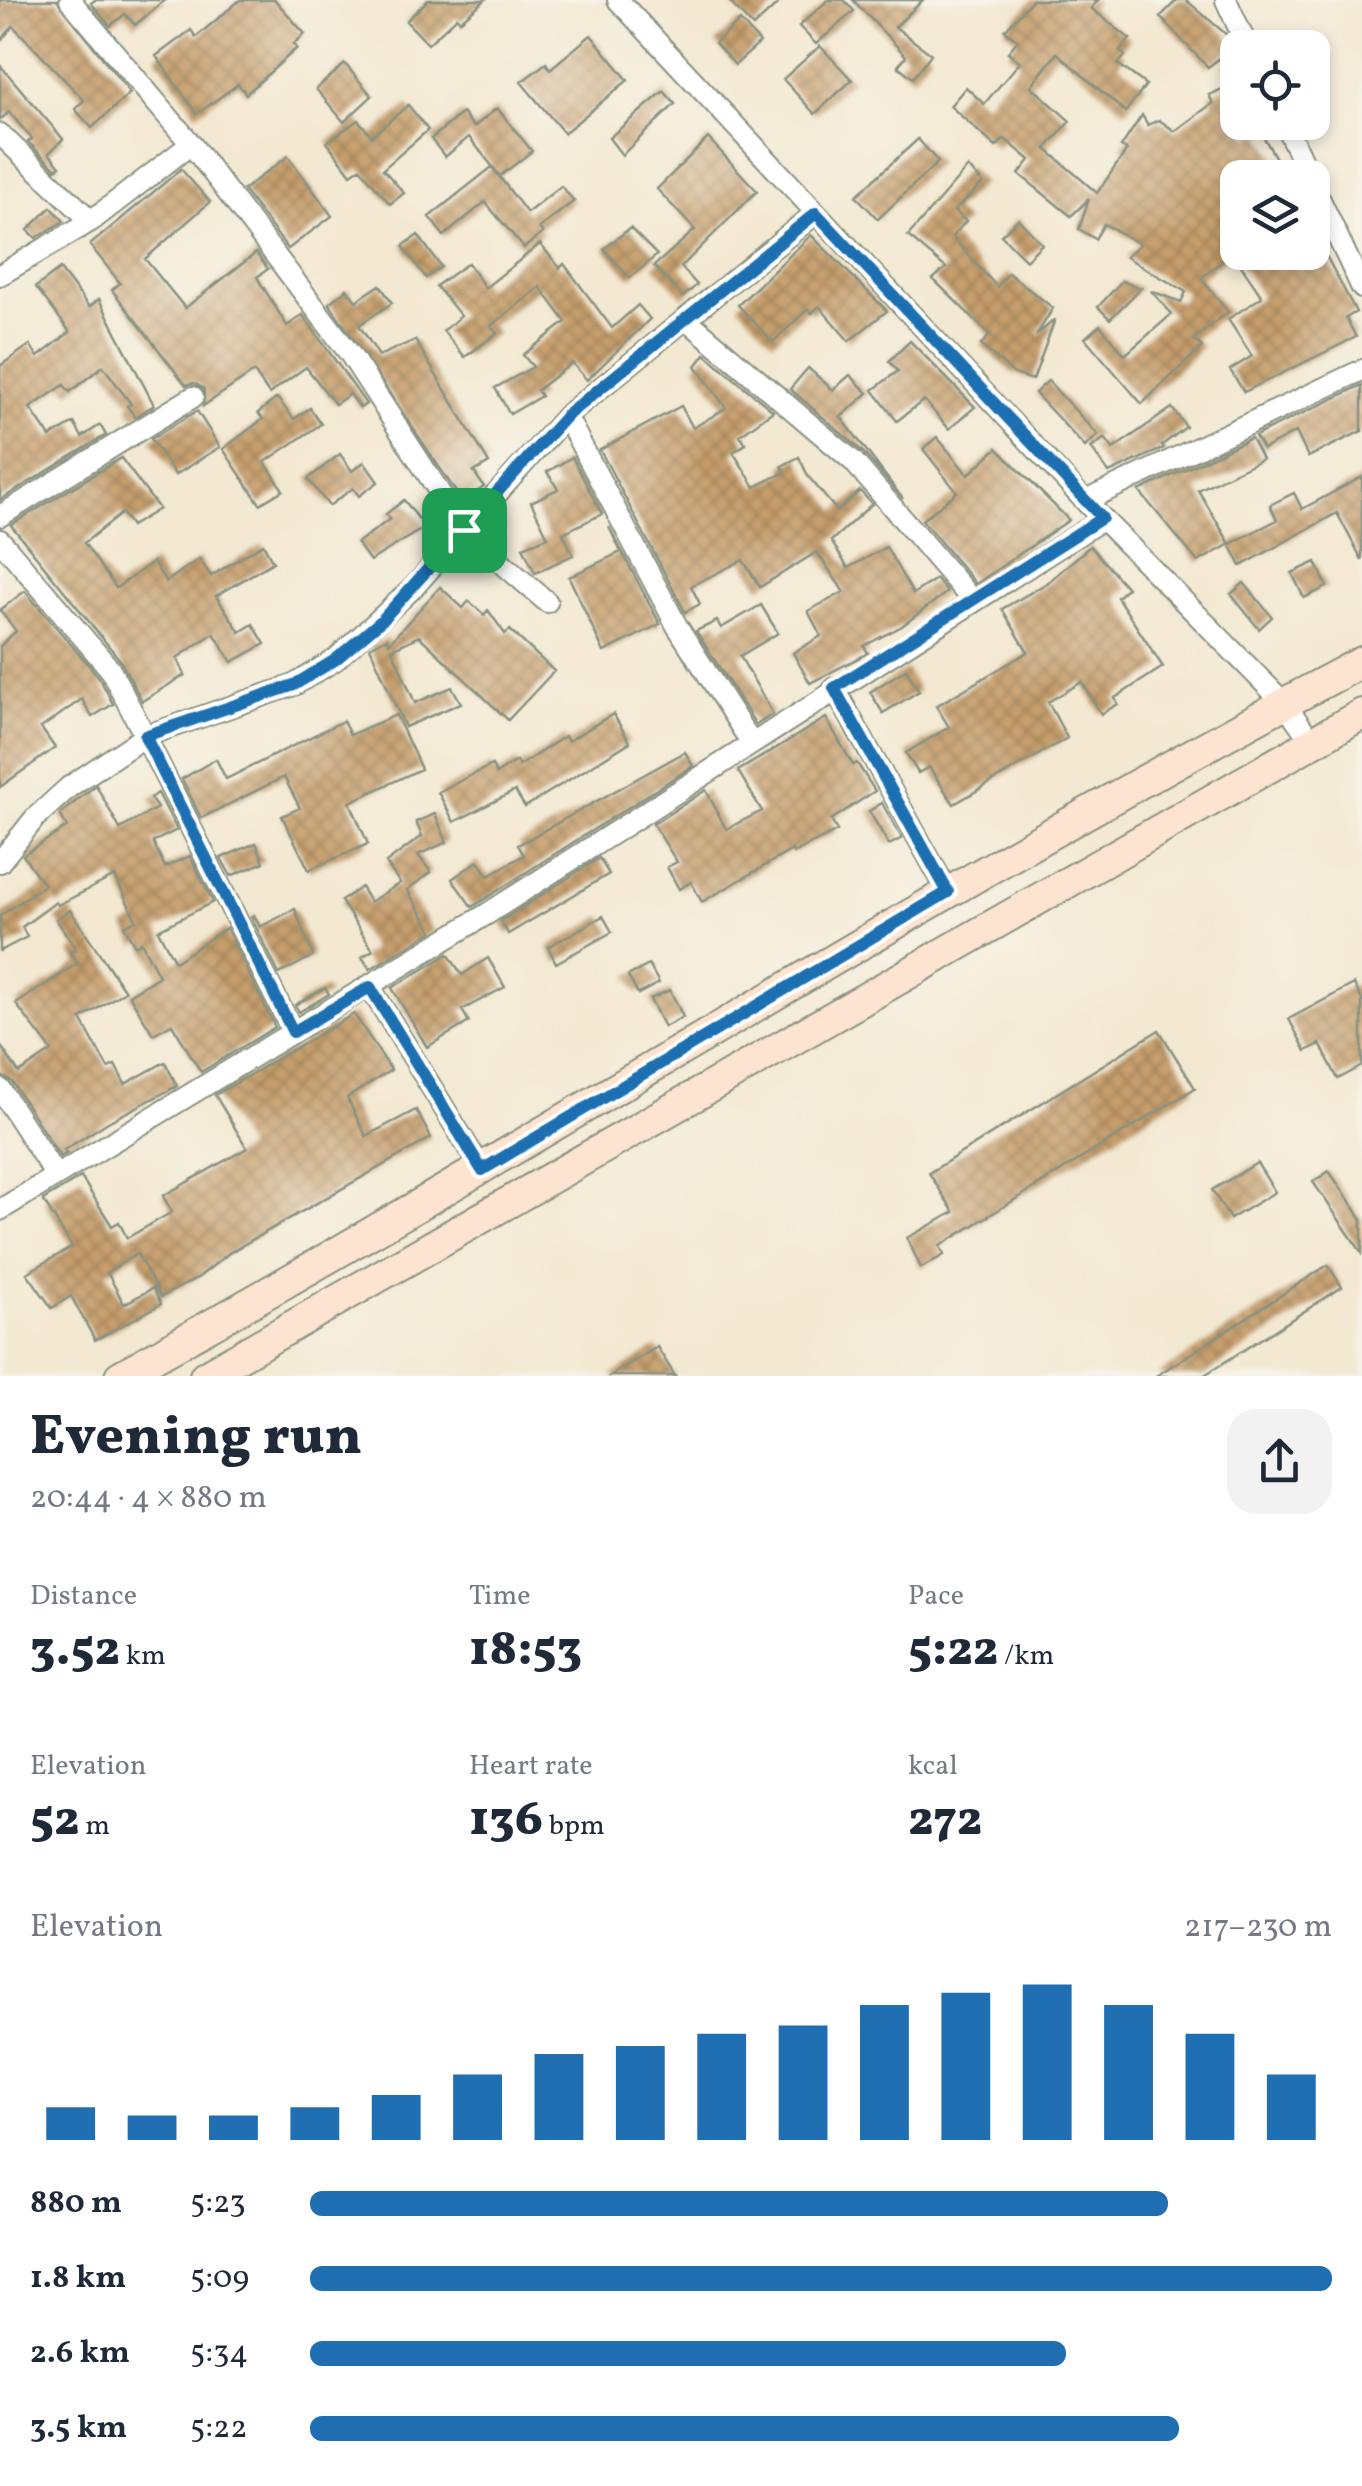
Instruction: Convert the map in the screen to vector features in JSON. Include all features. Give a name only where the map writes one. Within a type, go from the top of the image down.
[{"type":"street","points":[[70,0],[191,144],[350,354],[464,530],[547,602]]},
{"type":"street","points":[[618,0],[1085,501],[1284,704],[1311,740]]},
{"type":"street","points":[[1226,0],[1240,30]]},
{"type":"street","points":[[0,134],[91,221]]},
{"type":"street","points":[[0,275],[91,221],[191,144]]},
{"type":"street","points":[[0,862],[35,818],[69,787],[145,736],[294,685],[335,660],[382,620],[566,416],[816,213]]},
{"type":"street","points":[[1330,220],[1362,288]]},
{"type":"street","points":[[686,318],[853,461],[973,602]]},
{"type":"street","points":[[1085,501],[1362,370]]},
{"type":"street","points":[[0,516],[194,396]]},
{"type":"street","points":[[566,416],[676,626],[752,744]]},
{"type":"street","points":[[0,1210],[370,987],[1102,518]]},
{"type":"street","points":[[0,540],[110,669],[293,1032]]},
{"type":"street","points":[[120,1376],[482,1170],[948,892],[1362,662]]},
{"type":"street","points":[[834,688],[948,892]]},
{"type":"street","points":[[205,1376],[1362,714]]},
{"type":"street","points":[[370,987],[482,1170]]},
{"type":"street","points":[[0,1089],[56,1176]]},
{"type":"building","points":[[0,0],[57,0],[130,93],[92,128],[75,109],[84,100],[13,26],[0,42]]},
{"type":"building","points":[[165,0],[135,25],[125,14],[110,26],[91,3]]},
{"type":"building","points":[[240,0],[275,0],[305,34],[294,44],[297,48],[246,94],[238,84],[197,114],[156,56],[191,30],[196,37]]},
{"type":"building","points":[[428,0],[485,0],[460,21],[457,17],[428,44],[406,21]]},
{"type":"building","points":[[728,0],[782,0],[753,27]]},
{"type":"building","points":[[828,0],[844,0],[854,11],[816,44],[799,26]]},
{"type":"building","points":[[853,0],[923,0],[895,27],[931,54],[913,78],[898,66],[906,56]]},
{"type":"building","points":[[1032,0],[1098,0],[1091,8],[1130,39],[1120,51],[1125,56],[1118,64],[1146,85],[1125,112],[1057,53],[1031,86],[1070,121],[1046,149],[1097,193],[1127,150],[1121,147],[1142,115],[1148,125],[1159,120],[1175,131],[1213,103],[1209,95],[1220,90],[1220,140],[1265,140],[1277,160],[1220,160],[1220,263],[1201,278],[1228,312],[1194,339],[1202,347],[1142,404],[1085,338],[1100,325],[1125,355],[1172,314],[1151,291],[1181,302],[1186,292],[1126,257],[1140,244],[1104,224],[1095,239],[1079,229],[1089,199],[1071,216],[1019,174],[1030,160],[1005,139],[996,147],[950,106],[966,87],[984,104],[1020,62],[1008,52],[1018,40],[1005,30]]},
{"type":"building","points":[[1177,0],[1186,0],[1221,30],[1220,58],[1208,67],[1160,17]]},
{"type":"building","points":[[740,21],[760,43],[735,65],[715,43]]},
{"type":"building","points":[[591,35],[628,80],[564,133],[521,82],[546,63],[550,69]]},
{"type":"building","points":[[820,46],[852,80],[815,114],[783,79]]},
{"type":"building","points":[[345,64],[372,96],[344,122],[316,89]]},
{"type":"building","points":[[0,65],[63,139],[49,153],[60,166],[56,169],[28,142],[32,139],[9,112],[0,120]]},
{"type":"building","points":[[664,91],[675,104],[622,155],[609,138]]},
{"type":"building","points":[[408,105],[428,130],[383,169],[404,193],[390,204],[360,168],[351,174],[327,142],[358,120],[372,136]]},
{"type":"building","points":[[497,108],[532,151],[500,176],[469,137],[445,157],[431,139],[462,113],[474,127]]},
{"type":"building","points":[[708,138],[757,191],[681,267],[697,285],[683,297],[654,266],[695,230],[657,189]]},
{"type":"building","points":[[918,139],[938,162],[878,219],[856,196]]},
{"type":"building","points":[[288,156],[332,216],[288,249],[243,190]]},
{"type":"building","points":[[492,167],[527,213],[561,186],[574,201],[539,228],[543,233],[524,248],[485,202],[444,236],[429,217]]},
{"type":"building","points":[[968,167],[983,183],[954,211],[966,221],[952,237],[997,287],[1008,273],[1053,308],[1036,336],[1055,319],[1033,380],[1014,374],[981,345],[990,335],[933,279],[946,268],[908,236]]},
{"type":"building","points":[[181,169],[210,202],[145,259],[185,308],[256,253],[268,269],[257,277],[287,326],[303,315],[366,404],[360,408],[350,394],[335,404],[306,367],[269,394],[254,372],[203,406],[204,389],[194,383],[186,385],[112,290],[120,283],[90,245]]},
{"type":"building","points":[[51,207],[64,221],[36,238],[28,230]]},
{"type":"building","points":[[1018,219],[1042,244],[1026,260],[1001,235]]},
{"type":"building","points":[[630,228],[657,255],[630,278],[604,249]]},
{"type":"building","points":[[418,235],[441,267],[426,278],[403,246]]},
{"type":"building","points":[[811,235],[887,311],[849,341],[819,306],[812,313],[808,309],[773,342],[738,305]]},
{"type":"building","points":[[540,244],[560,268],[564,264],[612,328],[638,305],[650,319],[587,380],[572,363],[537,390],[541,396],[510,414],[495,388],[533,367],[523,355],[566,322],[540,287],[491,326],[497,333],[465,357],[443,331],[461,316],[436,286],[468,263],[485,288]]},
{"type":"building","points":[[1330,263],[1356,312],[1346,318],[1356,337],[1244,392],[1230,370],[1252,356],[1228,319],[1262,297],[1244,270],[1330,270]]},
{"type":"building","points":[[60,269],[89,307],[99,299],[154,405],[135,417],[127,406],[131,404],[103,366],[70,392],[64,385],[30,408],[50,437],[74,423],[82,437],[100,425],[106,435],[0,500],[0,366],[30,345],[38,357],[70,332],[36,287]]},
{"type":"building","points":[[1122,281],[1141,288],[1110,319],[1098,307]]},
{"type":"building","points":[[380,285],[392,303],[359,325],[379,356],[415,340],[489,463],[474,472],[484,487],[462,501],[329,303],[347,289],[356,301]]},
{"type":"building","points":[[910,341],[975,407],[949,429],[924,400],[897,421],[873,390],[898,371],[889,361]]},
{"type":"building","points":[[705,354],[773,411],[740,435],[746,444],[733,452],[755,487],[785,472],[782,466],[799,457],[808,476],[837,511],[860,491],[872,504],[831,541],[848,568],[886,547],[913,594],[936,579],[947,592],[902,626],[864,646],[868,653],[810,683],[793,653],[821,636],[808,611],[844,592],[817,552],[760,587],[743,560],[691,586],[700,604],[685,612],[600,450],[681,406],[693,428],[726,408],[696,366]]},
{"type":"building","points":[[808,368],[833,390],[850,375],[868,393],[841,417],[903,499],[862,451],[790,389]]},
{"type":"building","points":[[1048,381],[1098,435],[1085,447],[1035,393]]},
{"type":"building","points":[[1362,385],[1362,431],[1308,457],[1296,432],[1263,449],[1255,436]]},
{"type":"building","points":[[277,398],[294,419],[310,408],[321,424],[265,462],[283,490],[260,504],[223,449],[263,419],[258,413]]},
{"type":"building","points":[[1172,408],[1186,427],[1162,445],[1164,448],[1109,473],[1091,448],[1105,438],[1113,449]]},
{"type":"building","points":[[197,411],[220,447],[175,475],[151,439]]},
{"type":"building","points":[[937,437],[968,475],[997,448],[1069,520],[976,584],[922,520],[957,492],[923,449]]},
{"type":"building","points":[[1251,438],[1262,459],[1198,490],[1230,544],[1198,562],[1139,491]]},
{"type":"building","points":[[340,454],[352,471],[364,462],[378,482],[359,496],[353,488],[329,506],[308,479]]},
{"type":"building","points":[[572,457],[602,514],[563,533],[573,555],[535,573],[523,547],[548,537],[531,502],[558,489],[547,472]]},
{"type":"building","points":[[121,458],[159,509],[131,526],[122,513],[84,543],[116,588],[153,562],[166,582],[199,559],[211,576],[263,544],[273,562],[216,596],[240,632],[253,624],[265,644],[232,662],[214,633],[177,658],[185,675],[142,701],[120,660],[11,525]]},
{"type":"building","points":[[1362,477],[1362,560],[1337,513],[1241,566],[1230,544],[1277,520],[1270,505],[1294,493],[1302,509]]},
{"type":"building","points":[[404,500],[425,527],[370,561],[357,543],[390,519],[386,514]]},
{"type":"building","points":[[609,527],[660,624],[604,652],[569,577],[621,552]]},
{"type":"building","points":[[1090,546],[1127,588],[1117,597],[1163,667],[1115,698],[1118,704],[1101,714],[1082,682],[1048,702],[1067,738],[954,804],[929,767],[918,773],[906,753],[949,727],[936,706],[1028,652],[1002,609],[1047,583]]},
{"type":"building","points":[[1316,562],[1327,587],[1304,598],[1292,573]]},
{"type":"building","points":[[1244,583],[1272,617],[1259,629],[1231,594]]},
{"type":"building","points":[[440,587],[463,608],[469,601],[484,615],[488,610],[505,634],[510,630],[554,671],[508,720],[419,636],[392,649],[415,703],[452,687],[461,703],[405,727],[370,647],[387,638],[389,643]]},
{"type":"building","points":[[25,591],[99,677],[113,704],[92,717],[82,699],[41,728],[55,748],[0,787],[0,646],[16,631],[0,610]]},
{"type":"building","points":[[761,605],[778,633],[740,656],[773,714],[756,725],[696,631],[717,621],[721,628]]},
{"type":"building","points":[[906,669],[919,691],[883,713],[870,692]]},
{"type":"building","points":[[613,714],[630,742],[525,807],[515,791],[454,822],[438,792],[492,765],[496,774],[516,761],[519,766],[565,736],[568,741]]},
{"type":"building","points":[[396,715],[421,769],[350,802],[368,844],[309,870],[282,816],[300,808],[284,777],[201,818],[182,779],[216,759],[226,779],[343,721],[350,735]]},
{"type":"building","points":[[826,718],[853,765],[857,763],[875,791],[831,820],[837,831],[793,853],[792,850],[702,902],[691,882],[679,889],[667,867],[677,862],[653,824],[706,790],[726,829],[762,811],[738,771]]},
{"type":"building","points":[[685,752],[693,766],[472,907],[452,879],[478,861],[488,876],[524,855],[518,845]]},
{"type":"building","points":[[96,785],[120,829],[157,808],[150,798],[158,793],[177,830],[153,842],[165,867],[190,856],[213,902],[158,930],[175,962],[226,928],[275,1027],[201,1072],[172,1024],[153,1034],[129,995],[159,976],[141,942],[135,946],[124,926],[136,920],[115,876],[58,905],[56,902],[22,927],[27,937],[0,951],[0,916],[44,885],[23,855],[67,827],[60,814]]},
{"type":"building","points":[[882,803],[902,838],[889,845],[869,811]]},
{"type":"building","points":[[435,814],[447,842],[418,855],[431,872],[407,890],[433,931],[370,969],[362,957],[373,950],[341,901],[361,887],[370,902],[400,883],[386,863],[422,836],[416,822]]},
{"type":"building","points":[[256,843],[264,862],[231,876],[221,858]]},
{"type":"building","points":[[599,858],[609,874],[508,934],[501,921]]},
{"type":"building","points":[[295,909],[313,956],[279,974],[251,917],[254,915],[260,927]]},
{"type":"building","points":[[70,910],[125,991],[81,1019],[108,1068],[115,1065],[125,1084],[165,1062],[177,1086],[108,1122],[64,1150],[67,1153],[60,1157],[12,1082],[0,1075],[0,1045],[19,1073],[52,1051],[16,1004],[78,963],[70,952],[76,949],[56,919]]},
{"type":"building","points":[[603,916],[612,932],[556,963],[548,947]]},
{"type":"building","points":[[448,954],[462,975],[488,958],[505,987],[462,1010],[469,1022],[427,1047],[392,988]]},
{"type":"building","points":[[649,965],[659,983],[638,994],[628,976]]},
{"type":"building","points":[[1354,984],[1362,1000],[1362,1066],[1338,1079],[1320,1044],[1306,1051],[1289,1019]]},
{"type":"building","points":[[325,988],[329,994],[299,1012],[295,1005]]},
{"type":"building","points":[[670,990],[683,1017],[664,1027],[650,999]]},
{"type":"building","points":[[354,1014],[391,1070],[347,1098],[366,1136],[416,1110],[431,1138],[229,1253],[199,1277],[161,1297],[137,1254],[107,1272],[124,1304],[153,1288],[161,1304],[95,1340],[71,1296],[52,1308],[27,1273],[72,1247],[43,1200],[81,1177],[112,1226],[119,1222],[127,1238],[172,1212],[163,1196],[247,1148],[215,1095]]},
{"type":"building","points":[[1159,1030],[1195,1088],[940,1246],[944,1255],[921,1268],[907,1238],[954,1212],[929,1173]]},
{"type":"building","points":[[1257,1163],[1275,1192],[1230,1219],[1212,1190]]},
{"type":"building","points":[[1329,1171],[1362,1219],[1362,1253],[1313,1182]]},
{"type":"building","points":[[1328,1265],[1342,1287],[1203,1376],[1156,1376]]},
{"type":"building","points":[[657,1347],[675,1376],[610,1376]]},
{"type":"route","points":[[816,213],[1102,518],[834,688],[948,892],[699,1036],[482,1170],[370,987],[293,1032],[145,736],[294,685],[335,660],[382,620],[464,530],[566,416],[816,213]]}]
